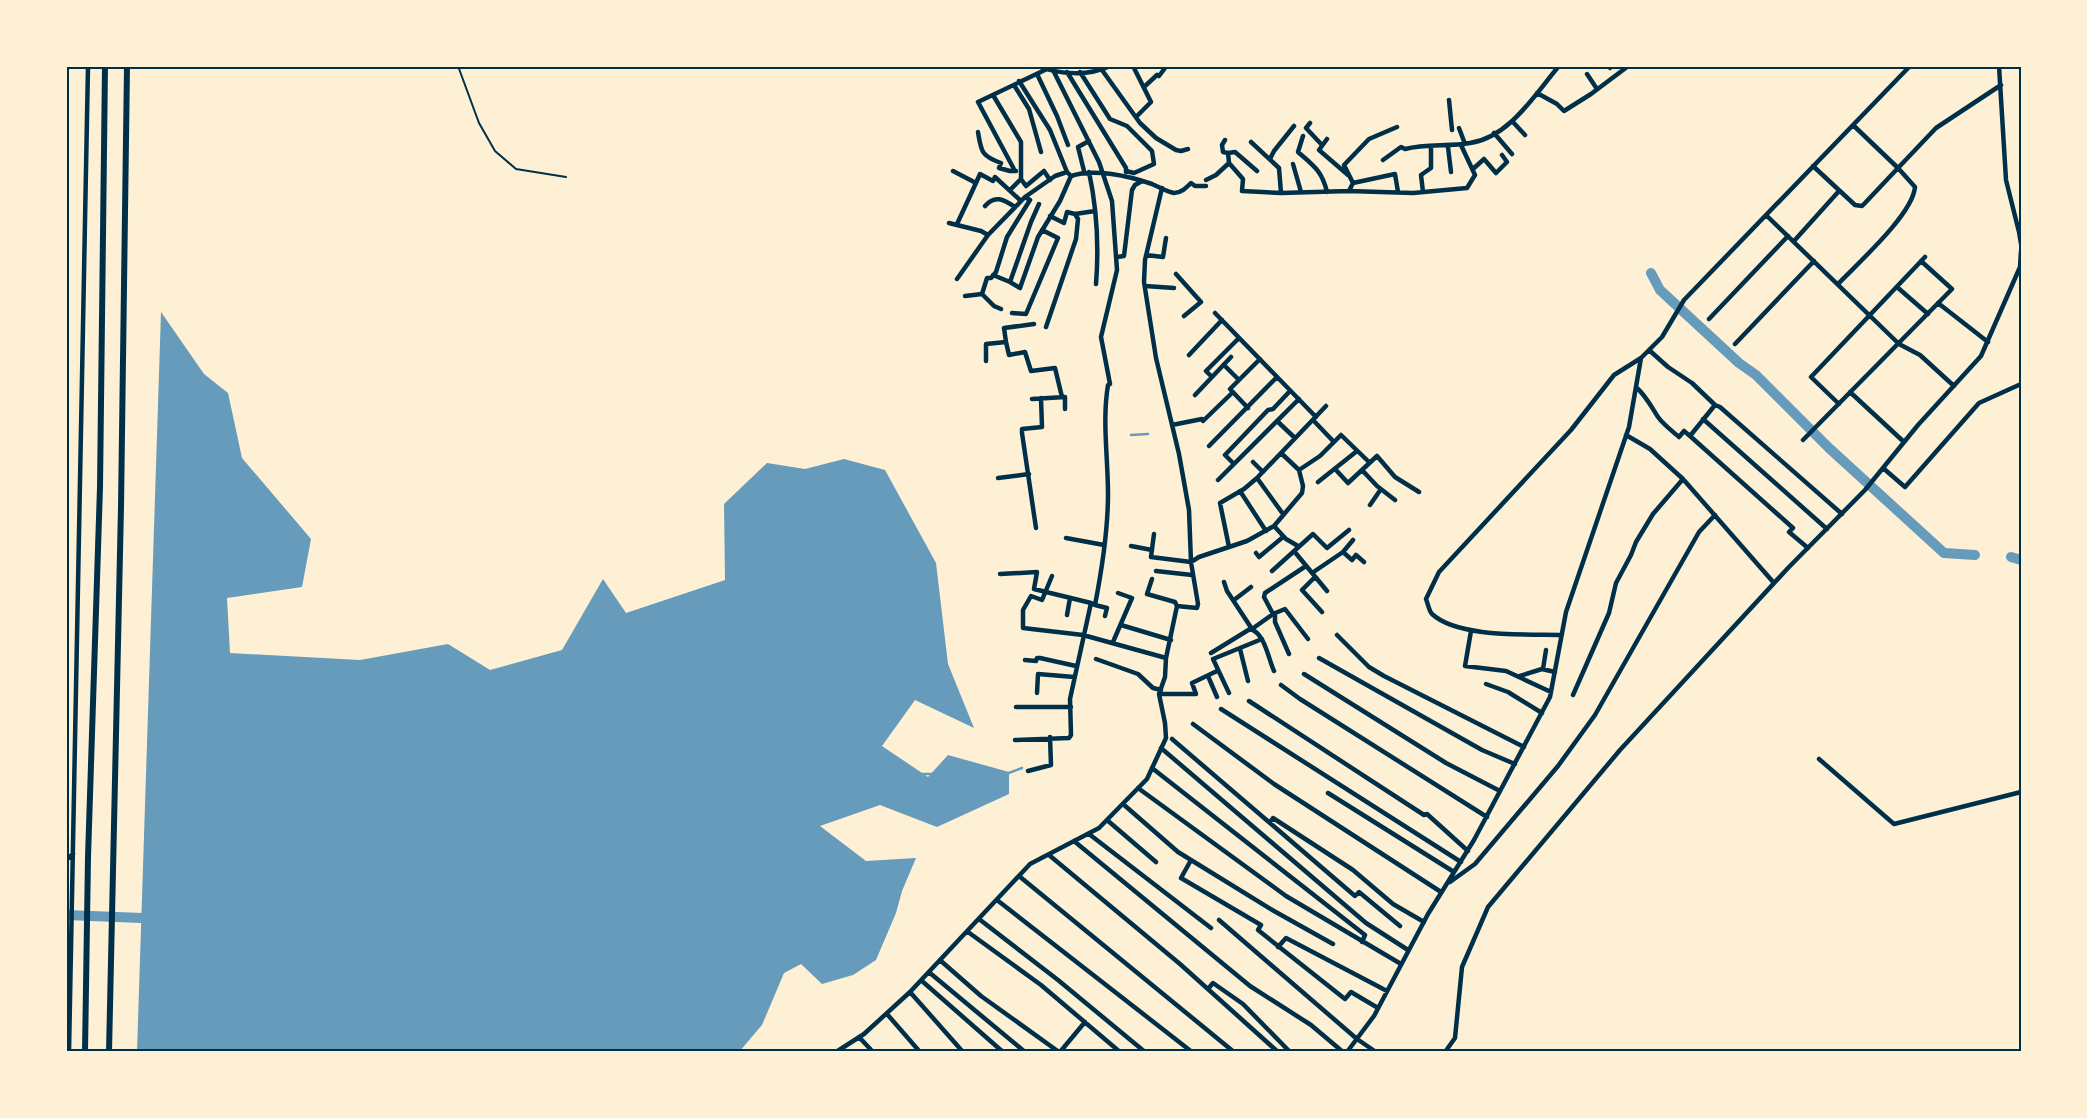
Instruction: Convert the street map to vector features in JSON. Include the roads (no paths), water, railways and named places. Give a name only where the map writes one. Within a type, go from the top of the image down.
[{"type":"main road","points":[[84,1052],[88,856],[100,487],[105,66]]},
{"type":"main road","points":[[109,1052],[121,507],[127,66]]},
{"type":"street","points":[[69,1052],[68,966],[72,930],[88,66]]},
{"type":"street","points":[[1038,66],[1047,69]]},
{"type":"street","points":[[1015,171],[978,102],[1047,69],[1054,68],[1067,72],[1080,72],[1102,70],[1110,66]]},
{"type":"street","points":[[1133,66],[1151,102],[1136,117]]},
{"type":"street","points":[[1144,87],[1165,68],[1163,66]]},
{"type":"street","points":[[1382,160],[1402,147],[1405,149],[1417,146],[1448,146],[1478,142],[1512,121],[1559,66]]},
{"type":"street","points":[[1562,635],[1471,631],[1453,625],[1432,613],[1426,600],[1439,572],[1571,430],[1614,375],[1650,350],[1662,337],[1684,300],[1910,66]]},
{"type":"street","points":[[1999,66],[2006,180],[2020,233],[2021,244]]},
{"type":"street","points":[[1537,93],[1558,104],[1564,111],[1627,67]]},
{"type":"street","points":[[1015,740],[1050,737],[1069,738],[1074,677],[1083,635],[1093,604],[1104,545],[1108,495],[1104,405],[1108,385],[1110,384],[1101,337],[1117,270],[1112,201],[1089,141],[1054,68]]},
{"type":"street","points":[[1102,70],[1150,133],[1170,147],[1181,151],[1188,149]]},
{"type":"street","points":[[1067,72],[1126,174],[1172,193],[1180,192],[1191,184],[1195,186],[1206,183],[1230,162]]},
{"type":"street","points":[[956,279],[988,236],[1023,198],[1050,180],[1069,174],[1086,172],[1103,174],[1134,173],[1154,164],[1152,151],[1127,126],[1110,119],[1080,72]]},
{"type":"street","points":[[1036,74],[1057,116],[1068,145]]},
{"type":"street","points":[[1587,74],[1597,89]]},
{"type":"street","points":[[993,275],[1020,288],[1042,230],[1069,174],[1050,130],[1019,81]]},
{"type":"street","points":[[1014,85],[1029,109],[1042,152]]},
{"type":"street","points":[[1814,166],[1855,205],[1862,206],[1936,128],[2001,85]]},
{"type":"street","points":[[993,95],[1020,142],[1022,179],[1026,186],[1041,171],[1044,171],[1050,180]]},
{"type":"street","points":[[1448,100],[1452,130]]},
{"type":"street","points":[[1512,121],[1525,134]]},
{"type":"street","points":[[1310,123],[1306,128],[1322,144]]},
{"type":"street","points":[[1838,284],[1901,217],[1910,202],[1915,187],[1853,125]]},
{"type":"street","points":[[1270,159],[1294,126]]},
{"type":"street","points":[[1353,183],[1344,165],[1369,139],[1397,127]]},
{"type":"street","points":[[1228,153],[1230,162],[1243,179],[1242,191],[1281,193],[1349,191],[1422,192],[1467,188],[1475,178],[1459,128]]},
{"type":"street","points":[[978,132],[981,150],[984,155],[1001,163],[999,168],[1021,171]]},
{"type":"street","points":[[1494,133],[1512,154]]},
{"type":"street","points":[[1303,136],[1298,152],[1320,171],[1324,178],[1327,192]]},
{"type":"street","points":[[1327,139],[1319,150],[1350,178]]},
{"type":"street","points":[[1225,140],[1222,145],[1223,152],[1235,152],[1257,171]]},
{"type":"street","points":[[1089,141],[1078,147],[1095,211],[1098,253],[1096,284]]},
{"type":"street","points":[[1250,142],[1278,168],[1281,193]]},
{"type":"street","points":[[1422,192],[1421,176],[1431,168],[1431,146]]},
{"type":"street","points":[[1448,146],[1451,172]]},
{"type":"street","points":[[1472,169],[1484,160],[1496,173],[1507,162],[1502,155]]},
{"type":"street","points":[[1294,164],[1301,192]]},
{"type":"street","points":[[953,171],[976,183]]},
{"type":"street","points":[[957,224],[980,174],[993,180],[995,177],[1010,190],[1030,200],[1007,237],[993,275],[991,278],[987,278],[982,294]]},
{"type":"street","points":[[1353,183],[1395,174],[1398,192]]},
{"type":"street","points":[[1010,190],[1022,179]]},
{"type":"street","points":[[1117,257],[1124,256],[1132,190],[1135,185],[1142,181]]},
{"type":"street","points":[[1349,191],[1353,183]]},
{"type":"street","points":[[1152,579],[1147,594],[1175,602],[1177,606],[1198,608],[1192,575],[1189,510],[1156,358],[1145,286],[1146,255],[1162,188]]},
{"type":"street","points":[[1794,241],[1839,191]]},
{"type":"street","points":[[985,206],[994,198],[1002,199],[1015,207]]},
{"type":"street","points":[[1010,282],[1039,204]]},
{"type":"street","points":[[1050,216],[1064,223],[1067,212],[1074,214],[1095,211]]},
{"type":"street","points":[[1046,327],[1076,239],[1078,219],[1074,214]]},
{"type":"street","points":[[1766,215],[1899,344],[1920,355],[1954,386]]},
{"type":"street","points":[[949,223],[981,231],[988,236]]},
{"type":"street","points":[[1012,313],[1026,314],[1058,238],[1042,230]]},
{"type":"street","points":[[1709,318],[1788,236]]},
{"type":"street","points":[[1146,255],[1163,257],[1166,238]]},
{"type":"street","points":[[1446,1052],[1455,1038],[1462,967],[1488,907],[1620,750],[1774,583],[1865,490],[1904,442],[1981,356],[2020,267],[2021,251]]},
{"type":"street","points":[[1803,440],[1839,404],[1850,392],[1899,344],[1952,289],[1923,259],[1811,377],[1839,404]]},
{"type":"street","points":[[1734,344],[1814,261]]},
{"type":"street","points":[[1176,274],[1201,302],[1184,316]]},
{"type":"street","points":[[1145,286],[1174,288]]},
{"type":"street","points":[[1898,287],[1928,314]]},
{"type":"street","points":[[965,296],[982,294]]},
{"type":"street","points":[[982,294],[994,306],[1001,308]]},
{"type":"street","points":[[1938,303],[1988,342]]},
{"type":"street","points":[[1215,313],[1299,400],[1334,442]]},
{"type":"street","points":[[1189,355],[1222,320]]},
{"type":"street","points":[[1034,324],[1004,328],[1010,355],[1026,352],[1031,371],[1055,368],[1062,397],[1065,397],[1065,409]]},
{"type":"street","points":[[1212,377],[1206,371],[1239,338]]},
{"type":"street","points":[[986,361],[986,344],[1006,342]]},
{"type":"street","points":[[1650,350],[1692,383],[1842,514]]},
{"type":"street","points":[[1195,395],[1231,357]]},
{"type":"street","points":[[1347,1052],[1378,1008],[1441,892],[1468,851],[1542,713],[1551,692],[1566,612],[1626,435],[1641,358]]},
{"type":"street","points":[[1248,408],[1230,389],[1260,359]]},
{"type":"street","points":[[1224,365],[1239,380]]},
{"type":"street","points":[[1209,446],[1277,377]]},
{"type":"street","points":[[1883,468],[1905,486],[1980,403],[2021,384]]},
{"type":"street","points":[[1636,386],[1644,394],[1659,418],[1670,429],[1679,437],[1684,431],[1690,436],[1793,528],[1789,532],[1808,548]]},
{"type":"street","points":[[1234,464],[1225,455],[1268,410],[1273,409],[1290,391]]},
{"type":"street","points":[[1172,425],[1202,420],[1233,392]]},
{"type":"street","points":[[1850,392],[1904,442]]},
{"type":"street","points":[[1032,399],[1062,397]]},
{"type":"street","points":[[1036,528],[1022,429],[1042,427],[1041,398]]},
{"type":"street","points":[[1218,480],[1299,400]]},
{"type":"street","points":[[1690,436],[1715,405]]},
{"type":"street","points":[[1229,547],[1220,503],[1257,478],[1326,406]]},
{"type":"street","points":[[1703,419],[1827,529]]},
{"type":"street","points":[[1278,421],[1295,438]]},
{"type":"street","points":[[1299,470],[1320,456],[1341,435],[1370,462]]},
{"type":"street","points":[[1626,435],[1650,449],[1682,479],[1774,583]]},
{"type":"street","points":[[1318,482],[1336,470],[1358,451]]},
{"type":"street","points":[[1154,534],[1151,557],[1191,562],[1274,526],[1302,493],[1303,486],[1299,470],[1281,453]]},
{"type":"street","points":[[1336,470],[1348,483],[1377,456],[1395,477],[1419,492]]},
{"type":"street","points":[[1253,462],[1263,472]]},
{"type":"street","points":[[1362,470],[1395,500]]},
{"type":"street","points":[[998,478],[1029,474]]},
{"type":"street","points":[[1257,478],[1283,514]]},
{"type":"street","points":[[1573,695],[1609,613],[1616,583],[1631,556],[1636,542],[1653,514],[1682,479]]},
{"type":"street","points":[[1370,505],[1381,489]]},
{"type":"street","points":[[1240,491],[1266,531]]},
{"type":"street","points":[[1447,884],[1475,864],[1558,766],[1595,716],[1699,532],[1715,515]]},
{"type":"street","points":[[1274,526],[1283,536],[1298,546]]},
{"type":"street","points":[[1272,571],[1313,534],[1327,548],[1349,530]]},
{"type":"street","points":[[1256,553],[1259,557],[1283,536]]},
{"type":"street","points":[[1066,538],[1104,545]]},
{"type":"street","points":[[1322,612],[1302,590],[1314,575],[1343,552],[1353,540]]},
{"type":"street","points":[[1131,546],[1152,550]]},
{"type":"street","points":[[1294,551],[1326,591]]},
{"type":"street","points":[[1343,552],[1352,560],[1356,555],[1364,562]]},
{"type":"street","points":[[1289,654],[1275,622],[1274,614],[1264,597],[1265,593],[1306,566]]},
{"type":"street","points":[[1156,571],[1192,575]]},
{"type":"street","points":[[1000,574],[1037,572],[1034,589],[1107,608],[1105,616]]},
{"type":"street","points":[[1052,576],[1042,600],[1031,596],[1023,610],[1022,628],[1083,635],[1166,658]]},
{"type":"street","points":[[1224,582],[1227,592],[1252,629],[1256,630],[1262,639],[1274,670]]},
{"type":"street","points":[[1234,600],[1251,587]]},
{"type":"street","points":[[1113,642],[1132,598],[1118,593]]},
{"type":"street","points":[[1067,614],[1070,598]]},
{"type":"street","points":[[836,1052],[859,1037],[887,1014],[922,981],[1030,864],[1099,828],[1147,779],[1166,736],[1160,694],[1166,677],[1166,658],[1177,606]]},
{"type":"street","points":[[1211,653],[1285,609],[1308,639]]},
{"type":"street","points":[[1121,625],[1171,640]]},
{"type":"street","points":[[1471,631],[1465,666],[1506,671],[1551,692]]},
{"type":"street","points":[[1338,635],[1370,667],[1384,676],[1524,747]]},
{"type":"street","points":[[1229,693],[1213,660],[1262,639]]},
{"type":"street","points":[[1240,649],[1248,681]]},
{"type":"street","points":[[1543,669],[1546,650]]},
{"type":"street","points":[[1025,660],[1036,661],[1037,658],[1040,658],[1076,666]]},
{"type":"street","points":[[1320,658],[1482,750],[1515,764]]},
{"type":"street","points":[[1096,659],[1138,674],[1160,694],[1196,694],[1192,683],[1217,671]]},
{"type":"street","points":[[1520,676],[1543,669],[1555,672]]},
{"type":"street","points":[[1037,693],[1038,674],[1074,677]]},
{"type":"street","points":[[1304,674],[1446,763],[1500,791]]},
{"type":"street","points":[[1208,676],[1217,697]]},
{"type":"street","points":[[1486,684],[1508,692],[1542,713]]},
{"type":"street","points":[[1281,685],[1300,700],[1487,817]]},
{"type":"street","points":[[1249,701],[1424,815],[1427,814],[1468,851]]},
{"type":"street","points":[[1016,708],[1071,707]]},
{"type":"street","points":[[1221,709],[1461,862]]},
{"type":"street","points":[[1193,724],[1274,784],[1441,892]]},
{"type":"street","points":[[1028,771],[1051,765],[1050,737]]},
{"type":"street","points":[[1172,739],[1355,896],[1359,892],[1400,926]]},
{"type":"street","points":[[1161,748],[1366,923],[1408,950]]},
{"type":"street","points":[[1819,759],[1894,824],[2021,792]]},
{"type":"street","points":[[1152,768],[1365,935],[1362,942]]},
{"type":"street","points":[[1138,788],[1286,896],[1401,964]]},
{"type":"street","points":[[1328,793],[1454,872]]},
{"type":"street","points":[[1123,804],[1178,852],[1274,911],[1333,944]]},
{"type":"street","points":[[1270,822],[1273,818],[1353,870],[1393,904],[1424,922]]},
{"type":"street","points":[[1107,820],[1156,862]]},
{"type":"street","points":[[1089,834],[1211,928]]},
{"type":"street","points":[[1074,841],[1236,975],[1311,1025],[1343,1052]]},
{"type":"street","points":[[66,860],[73,854]]},
{"type":"street","points":[[1049,855],[1208,989],[1278,1052]]},
{"type":"street","points":[[1191,860],[1181,878],[1260,925],[1258,930],[1345,999],[1351,992],[1378,1008]]},
{"type":"street","points":[[1019,876],[1234,1052]]},
{"type":"street","points":[[997,900],[1192,1052]]},
{"type":"street","points":[[979,919],[1073,992],[1145,1052]]},
{"type":"street","points":[[1219,920],[1357,1039],[1376,1052]]},
{"type":"street","points":[[968,932],[1041,985],[1085,1022],[1113,1050],[1120,1052]]},
{"type":"street","points":[[1278,947],[1286,938],[1387,991]]},
{"type":"street","points":[[941,961],[981,996],[1059,1052],[1085,1022]]},
{"type":"street","points":[[930,973],[1025,1052]]},
{"type":"street","points":[[922,981],[1003,1052]]},
{"type":"street","points":[[1208,989],[1213,983],[1243,1004],[1290,1052]]},
{"type":"street","points":[[910,992],[963,1052]]},
{"type":"street","points":[[887,1014],[920,1052]]},
{"type":"street","points":[[859,1037],[872,1052]]},
{"type":"lane","points":[[458,66],[480,123],[495,151],[516,169],[566,177]]},
{"type":"water","points":[[161,312],[204,374],[228,393],[242,458],[311,539],[302,587],[227,598],[230,653],[360,660],[448,644],[490,670],[562,650],[603,579],[626,613],[725,580],[724,504],[767,463],[805,469],[844,459],[885,470],[936,563],[948,664],[974,728],[915,700],[882,746],[928,777],[948,755],[1009,772],[1009,794],[937,827],[880,805],[820,826],[866,861],[916,858],[876,960],[853,975],[822,984],[801,964],[784,973],[762,1025],[739,1052],[137,1052]]},
{"type":"waterway","points":[[1651,273],[1660,290],[1739,363],[1756,375],[1829,448],[1944,553],[1975,555]]},
{"type":"waterway","points":[[1131,435],[1148,434]]},
{"type":"waterway","points":[[2011,557],[2021,560]]},
{"type":"waterway","points":[[1006,774],[1022,768]]},
{"type":"waterway","points":[[922,774],[934,774]]},
{"type":"waterway","points":[[66,915],[142,918]]}]
